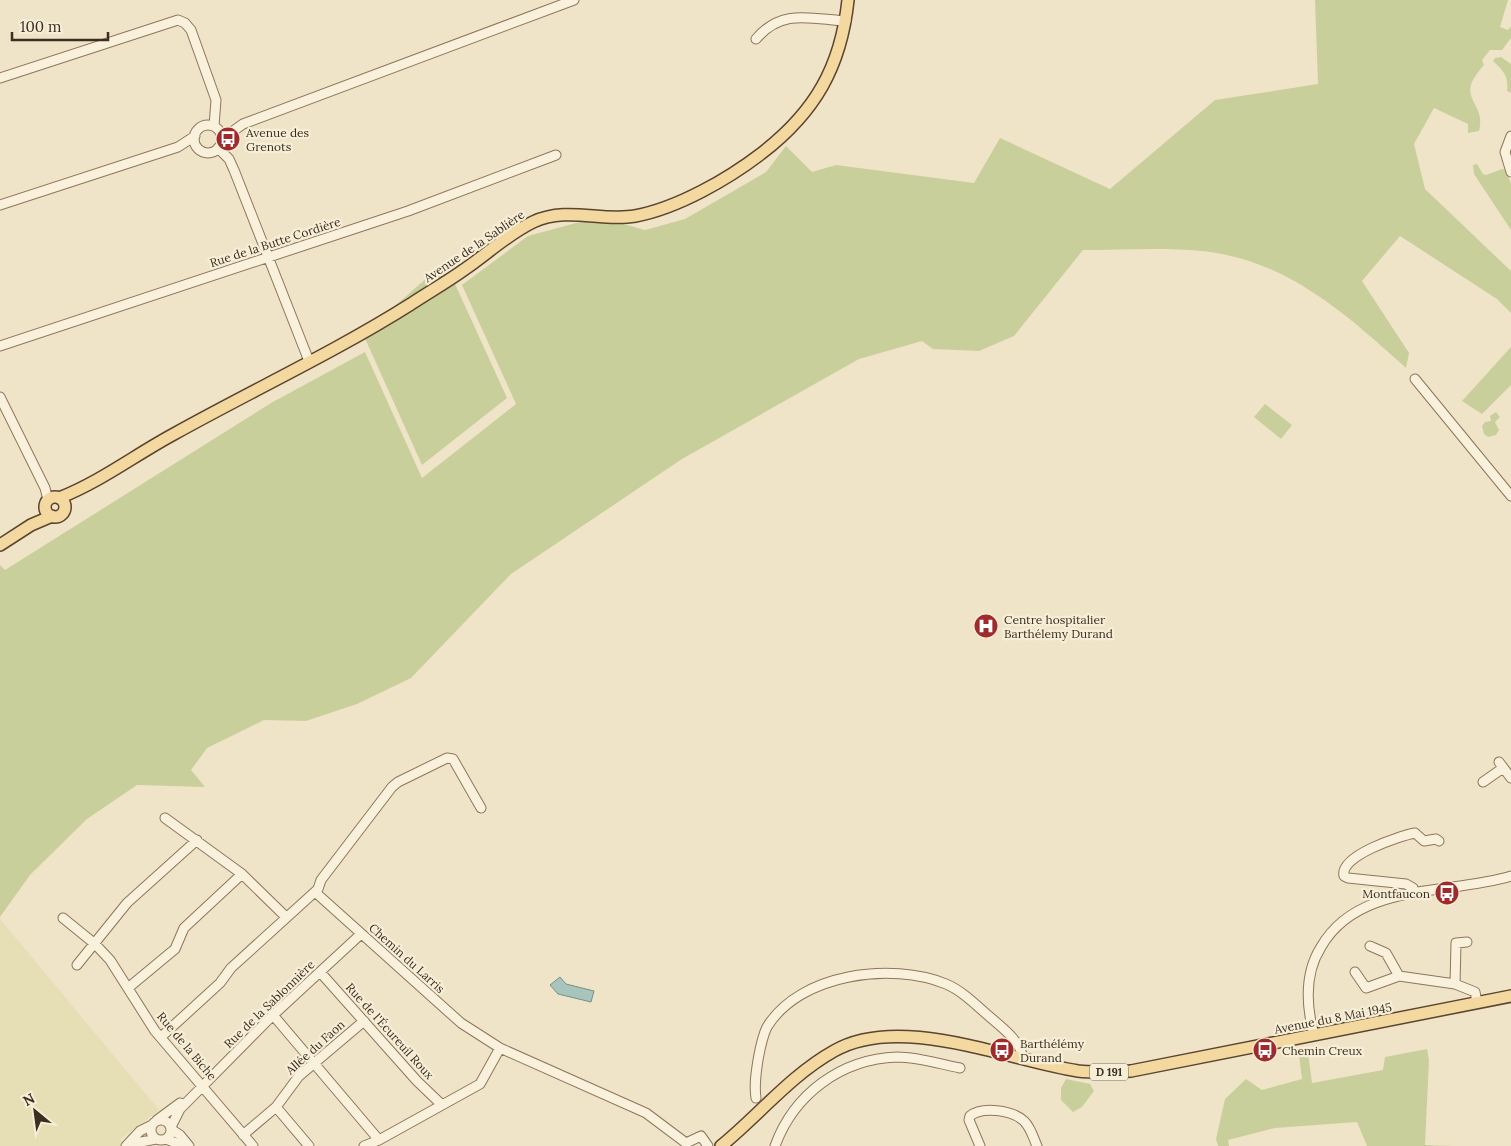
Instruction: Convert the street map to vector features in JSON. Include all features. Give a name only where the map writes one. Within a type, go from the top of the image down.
[{"type":"main road","name":"Avenue de la Sablière","points":[[0,539],[54,504],[172,435],[392,316],[536,221],[572,214],[612,217],[635,216],[661,208],[708,188],[732,174],[779,139],[811,105],[835,61],[846,21],[848,0]]},
{"type":"main road","points":[[0,545],[38,521],[54,504]]},
{"type":"main road","name":"Avenue du 8 Mai 1945","points":[[722,1146],[806,1069],[836,1050],[868,1038],[897,1036],[928,1039],[1078,1070],[1130,1071],[1511,996]]},
{"type":"street","points":[[203,126],[216,127],[243,124],[574,0]]},
{"type":"street","points":[[756,39],[766,26],[799,16],[846,21]]},
{"type":"street","points":[[0,78],[178,20],[185,23],[191,30],[216,100],[214,113],[216,127],[222,139]]},
{"type":"street","points":[[0,206],[178,147],[195,136],[214,113]]},
{"type":"street","points":[[178,147],[198,148],[207,152],[218,148],[222,139],[243,124]]},
{"type":"street","points":[[195,136],[198,148]]},
{"type":"street","points":[[1511,136],[1505,152],[1511,172]]},
{"type":"street","points":[[218,148],[229,159],[309,361]]},
{"type":"street","name":"Rue de la Butte Cordière","points":[[0,346],[408,211],[556,155]]},
{"type":"street","points":[[1415,379],[1511,496]]},
{"type":"street","points":[[0,397],[54,504]]},
{"type":"street","points":[[161,1037],[286,917],[315,892],[321,880],[398,782],[446,758],[454,759],[481,808]]},
{"type":"street","points":[[1483,782],[1501,765],[1511,778]]},
{"type":"street","points":[[165,818],[242,874],[286,917]]},
{"type":"street","points":[[1414,894],[1413,888],[1406,884],[1348,878],[1344,876],[1344,866],[1393,837],[1415,832],[1424,841],[1436,839],[1440,841]]},
{"type":"street","points":[[77,965],[128,903],[197,840]]},
{"type":"street","points":[[128,988],[174,949],[184,928],[242,874]]},
{"type":"street","points":[[1314,1035],[1309,1016],[1309,978],[1318,951],[1335,926],[1362,908],[1414,894],[1511,876]]},
{"type":"street","name":"Chemin du Larris","points":[[315,892],[456,1020],[500,1048],[646,1113],[662,1123],[686,1143],[701,1136],[708,1146]]},
{"type":"street","name":"Rue de la Biche","points":[[63,918],[95,944],[110,960],[161,1037],[252,1146]]},
{"type":"street","name":"Rue de la Sablonnière","points":[[195,1094],[273,1015],[361,934]]},
{"type":"street","points":[[1455,984],[1456,943],[1466,942]]},
{"type":"street","points":[[1370,946],[1386,953],[1400,976]]},
{"type":"street","name":"Rue de l'Écureuil Roux","points":[[320,972],[417,1081],[442,1105]]},
{"type":"street","points":[[756,1098],[756,1075],[760,1045],[767,1028],[776,1016],[805,992],[823,984],[878,972],[922,978],[948,985],[1013,1038],[1022,1051],[1023,1059]]},
{"type":"street","points":[[1355,972],[1366,988],[1400,976],[1455,984],[1475,992],[1478,1002]]},
{"type":"street","points":[[273,1015],[379,1140]]},
{"type":"street","name":"Allée du Faon","points":[[243,1135],[276,1107],[299,1076],[364,1021]]},
{"type":"street","points":[[364,1146],[379,1140],[480,1084],[500,1048]]},
{"type":"street","points":[[775,1146],[788,1120],[802,1100],[827,1078],[843,1070],[873,1060],[898,1057],[960,1068]]},
{"type":"street","points":[[126,1146],[140,1131],[195,1094]]},
{"type":"street","points":[[166,1139],[170,1135],[175,1114],[195,1094]]},
{"type":"street","points":[[276,1107],[308,1146]]},
{"type":"street","points":[[980,1146],[969,1120],[970,1116],[979,1111],[1001,1112],[1023,1120],[1037,1146]]},
{"type":"street","points":[[155,1122],[167,1122],[189,1146]]},
{"type":"street","points":[[155,1122],[150,1131],[156,1139]]},
{"type":"street","points":[[735,1146],[736,1133]]},
{"type":"street","points":[[126,1146],[156,1139],[166,1139],[183,1146]]},
{"type":"shaded area","points":[[0,919],[159,1110],[120,1139],[124,1146],[0,1146]]},
{"type":"green space","points":[[1315,0],[1508,0],[1500,27],[1508,30],[1511,26],[1511,38],[1502,50],[1490,50],[1482,60],[1484,65],[1471,86],[1472,100],[1479,113],[1479,131],[1468,133],[1468,124],[1434,108],[1414,144],[1425,189],[1511,271],[1511,313],[1497,299],[1400,236],[1362,281],[1409,353],[1406,368],[1361,328],[1313,292],[1287,277],[1260,265],[1232,256],[1201,251],[1157,249],[1083,250],[1014,336],[979,351],[933,349],[922,341],[859,359],[682,459],[511,574],[411,678],[357,704],[306,721],[264,720],[207,748],[191,770],[205,787],[137,785],[87,819],[30,875],[0,917],[0,565],[5,570],[271,403],[365,352],[422,478],[516,404],[462,285],[528,236],[598,217],[645,230],[685,219],[766,172],[786,146],[812,172],[836,165],[974,183],[1000,138],[1110,189],[1215,100],[1318,84]]},
{"type":"green space","points":[[1501,57],[1511,64],[1511,93],[1507,91],[1505,74],[1493,61],[1495,58]]},
{"type":"green space","points":[[1477,164],[1483,174],[1486,175],[1502,169],[1506,170],[1511,184],[1511,230],[1474,174],[1473,165]]},
{"type":"green space","points":[[445,262],[507,398],[422,465],[363,334]]},
{"type":"green space","points":[[1511,347],[1511,385],[1482,414],[1462,401]]},
{"type":"green space","points":[[1265,404],[1292,425],[1281,439],[1254,417]]},
{"type":"green space","points":[[1496,412],[1500,417],[1495,422],[1499,430],[1496,435],[1488,437],[1484,434],[1482,426],[1485,422],[1491,421],[1490,416]]},
{"type":"green space","points":[[1427,1049],[1429,1060],[1425,1145],[1452,1146],[1367,1146],[1357,1122],[1275,1128],[1228,1140],[1229,1146],[1218,1146],[1216,1139],[1225,1099],[1246,1079],[1262,1090],[1302,1079],[1299,1055],[1308,1052],[1312,1083],[1383,1070],[1385,1057]]},
{"type":"green space","points":[[1066,1079],[1090,1084],[1094,1091],[1082,1107],[1073,1112],[1061,1100],[1061,1088]]},
{"type":"water","points":[[560,977],[566,984],[594,991],[591,1002],[558,994],[550,985]]},
{"type":"place","name":"Avenue des Grenots","points":[[228,139]]},
{"type":"place","name":"Centre hospitalier Barthélemy Durand","points":[[986,626]]},
{"type":"place","name":"Montfaucon","points":[[1447,893]]},
{"type":"place","name":"Barthélémy Durand","points":[[1002,1050]]},
{"type":"place","name":"Chemin Creux","points":[[1265,1050]]}]
